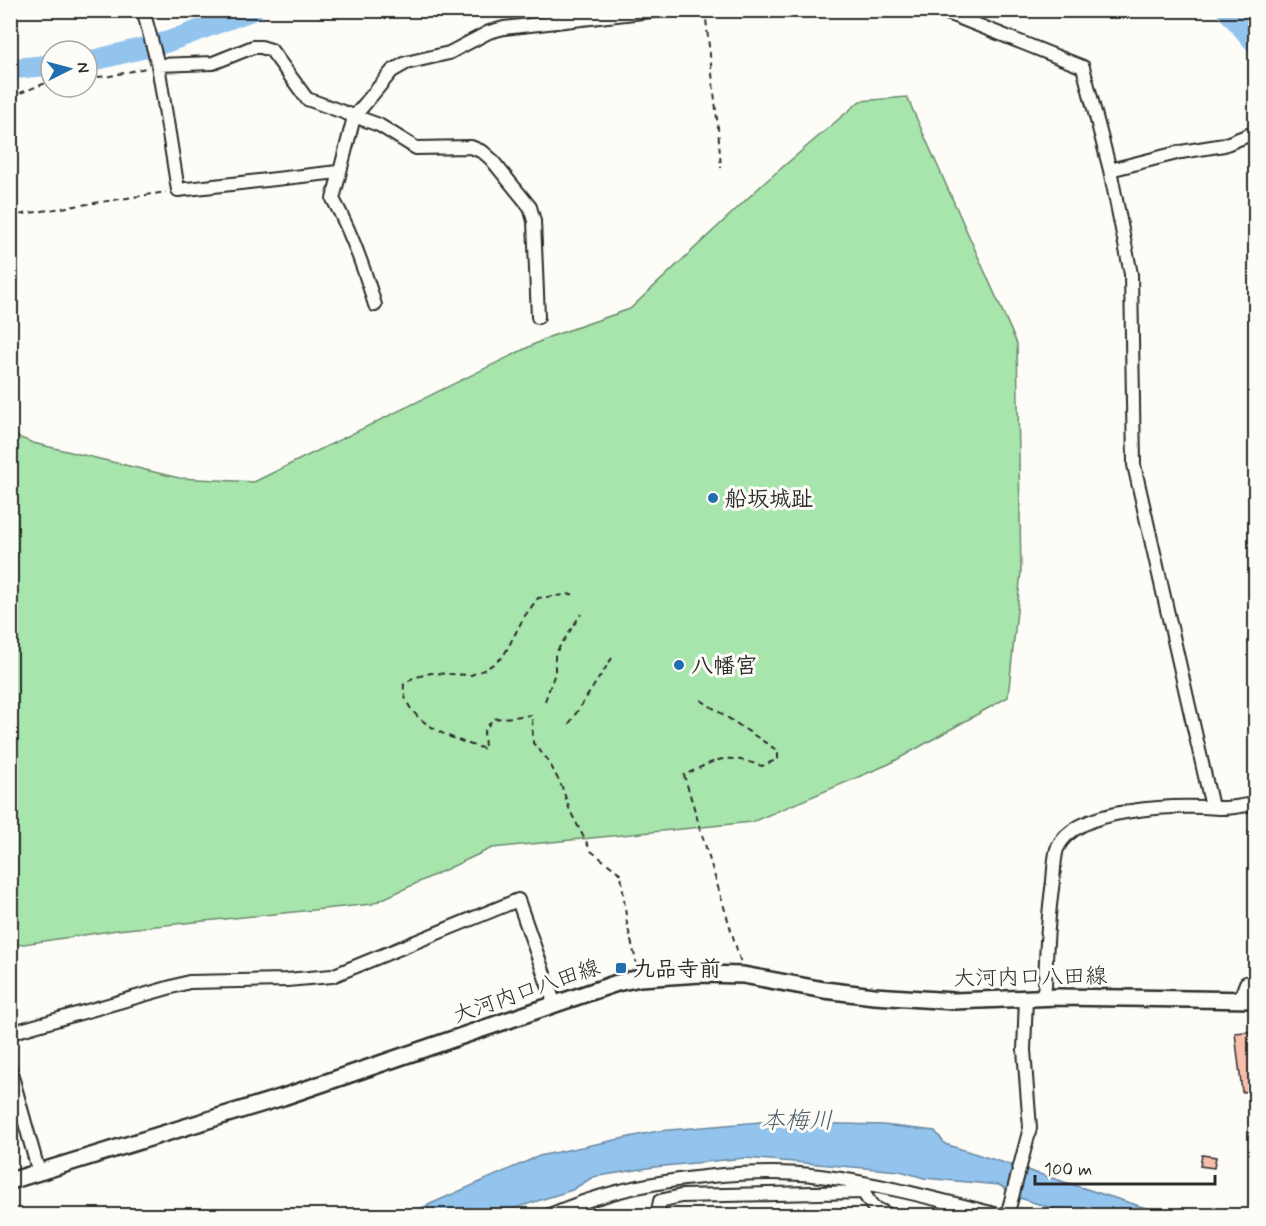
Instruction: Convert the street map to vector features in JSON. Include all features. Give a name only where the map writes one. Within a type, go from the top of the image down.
[{"type":"main road","name":"大河内口八田線","points":[[10,1181],[283,1097],[617,983],[640,978],[701,974],[743,975],[824,990],[954,1001],[1034,998],[1248,999]]},
{"type":"street","points":[[143,10],[157,62],[178,190],[338,172]]},
{"type":"street","points":[[375,305],[364,266],[348,225],[333,199],[338,172],[354,117],[392,71],[406,63],[455,50],[489,32],[504,28],[660,10]]},
{"type":"street","points":[[940,10],[1083,67],[1110,170],[1131,274],[1134,465],[1212,807]]},
{"type":"street","points":[[157,62],[213,63],[261,46],[271,50],[307,99],[379,125],[416,148],[471,147],[483,152],[530,207],[534,221],[538,317]]},
{"type":"street","points":[[1110,170],[1181,152],[1224,145],[1256,132]]},
{"type":"street","points":[[547,1215],[600,1196],[650,1184],[706,1177],[764,1174],[818,1176],[865,1188],[1006,1214],[1029,1135],[1024,1050],[1034,998],[1045,987],[1048,915],[1056,852],[1063,838],[1076,827],[1095,819],[1175,806],[1220,808],[1256,804]]},
{"type":"street","points":[[10,1033],[189,982],[287,980],[332,976],[518,900],[555,1005]]},
{"type":"street","points":[[1248,999],[1246,983],[1256,981]]},
{"type":"street","points":[[10,1069],[39,1173]]},
{"type":"street","points":[[657,1215],[660,1201],[681,1196],[865,1188]]},
{"type":"street","points":[[865,1188],[873,1207],[891,1215]]},
{"type":"path","points":[[705,10],[721,168]]},
{"type":"path","points":[[99,77],[110,76],[157,62]]},
{"type":"path","points":[[10,97],[39,86]]},
{"type":"path","points":[[10,216],[178,190]]},
{"type":"path","points":[[573,594],[538,598],[524,617],[503,657],[486,669],[471,675],[431,673],[413,678],[404,684],[403,695],[412,711],[440,733],[485,749],[484,731],[493,719],[532,716],[532,743],[548,760],[570,811],[591,851],[621,874],[627,924],[640,978]]},
{"type":"path","points":[[545,701],[555,673],[555,654],[580,614]]},
{"type":"path","points":[[569,724],[612,658]]},
{"type":"path","points":[[701,700],[778,751],[778,759],[762,766],[737,758],[722,758],[684,775],[741,958],[743,975]]},
{"type":"green space","points":[[907,97],[1017,344],[1021,572],[1008,697],[889,764],[752,822],[492,848],[372,904],[117,930],[11,946],[11,434],[33,443],[179,478],[254,482],[549,337],[630,309],[764,183],[860,101]]},
{"type":"water","points":[[760,1122],[883,1125],[935,1131],[945,1144],[1168,1215],[1072,1215],[1020,1198],[999,1185],[924,1178],[900,1171],[745,1158],[654,1167],[593,1177],[572,1190],[493,1215],[403,1216],[539,1156],[658,1131]]},
{"type":"building","points":[[1256,1031],[1256,1091],[1242,1092],[1235,1033]]},
{"type":"building","points":[[1202,1155],[1216,1157],[1214,1168],[1200,1166]]},
{"type":"waterway","points":[[99,59],[167,42],[253,10]]},
{"type":"waterway","points":[[1227,10],[1256,44]]},
{"type":"waterway","points":[[10,69],[39,66]]},
{"type":"place","name":"船坂城趾","points":[[713,498]]},
{"type":"place","name":"八幡宮","points":[[679,665]]},
{"type":"place","name":"九品寺前","points":[[621,968]]},
{"type":"water label","name":"本梅川","points":[[797,1120]]}]
